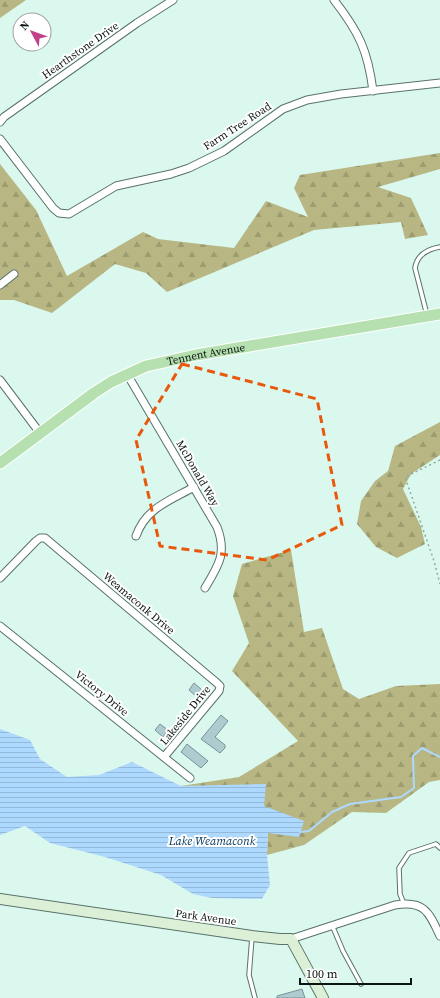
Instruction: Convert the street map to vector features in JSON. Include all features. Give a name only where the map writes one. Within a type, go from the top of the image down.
[{"type":"main road","name":"Tennent Avenue","points":[[0,463],[94,393],[127,374],[166,360],[440,314]]},
{"type":"street","name":"Hearthstone Drive","points":[[0,121],[137,23],[173,0]]},
{"type":"street","points":[[334,0],[357,32],[366,51],[370,65],[373,91]]},
{"type":"street","name":"Farm Tree Road","points":[[0,139],[55,210],[65,214],[72,212],[116,186],[171,174],[201,162],[224,151],[274,115],[293,105],[320,97],[440,83]]},
{"type":"street","points":[[0,285],[14,274]]},
{"type":"street","name":"McDonald Way","points":[[127,374],[217,527],[222,543],[220,562],[205,588]]},
{"type":"street","points":[[0,380],[40,433]]},
{"type":"street","points":[[136,536],[140,523],[146,516],[194,487]]},
{"type":"street","name":"Weamaconk Drive","points":[[0,578],[36,541],[42,538],[220,686]]},
{"type":"street","name":"Victory Drive","points":[[0,626],[190,778]]},
{"type":"street","name":"Lakeside Drive","points":[[164,757],[220,691],[220,686]]},
{"type":"street","name":"Park Avenue","points":[[0,899],[280,939],[291,939],[332,925],[404,904]]},
{"type":"street","points":[[404,904],[412,903],[425,910],[433,921],[440,936]]},
{"type":"street","points":[[291,939],[323,998]]},
{"type":"lane","points":[[427,317],[416,268],[417,260],[423,254],[440,247]]},
{"type":"lane","points":[[404,904],[400,894],[399,868],[409,853],[438,844],[440,848]]},
{"type":"lane","points":[[332,925],[343,951],[361,984]]},
{"type":"lane","points":[[252,936],[249,975],[255,998]]},
{"type":"path","points":[[440,460],[405,477],[434,561],[440,584]]},
{"type":"highlighted area","points":[[182,364],[317,399],[342,525],[267,560],[160,546],[136,440]]},
{"type":"green space","points":[[0,0],[26,0],[0,18]]},
{"type":"green space","points":[[440,153],[440,169],[378,187],[411,198],[428,235],[405,239],[401,222],[314,230],[167,292],[146,273],[115,264],[52,313],[14,300],[0,300],[0,164],[36,210],[67,276],[143,232],[158,239],[234,248],[266,201],[308,217],[294,188],[300,175]]},
{"type":"green space","points":[[440,422],[440,455],[411,474],[403,489],[421,527],[425,544],[397,558],[376,547],[357,524],[361,501],[375,481],[388,471],[395,446]]},
{"type":"green space","points":[[291,550],[304,632],[322,628],[343,689],[359,699],[396,686],[440,684],[440,780],[429,782],[386,813],[352,812],[304,845],[267,855],[268,832],[181,786],[239,777],[298,741],[232,671],[249,643],[233,596],[242,564]]},
{"type":"water","name":"Lake Weamaconk","points":[[0,729],[30,740],[40,759],[67,777],[99,775],[132,762],[181,786],[266,784],[264,806],[304,821],[299,837],[268,833],[267,855],[270,885],[262,899],[212,898],[193,894],[161,875],[105,857],[50,843],[25,826],[0,835]]},
{"type":"building","points":[[194,683],[202,690],[197,697],[189,690]]},
{"type":"building","points":[[221,715],[228,721],[215,737],[225,745],[225,748],[220,753],[201,739]]},
{"type":"building","points":[[160,724],[168,730],[163,737],[155,730]]},
{"type":"building","points":[[187,744],[208,761],[201,768],[181,752]]},
{"type":"building","points":[[302,989],[305,998],[277,998],[277,996]]},
{"type":"waterway","points":[[300,832],[309,831],[332,812],[350,804],[401,797],[414,788],[413,756],[422,748],[440,757]]}]
